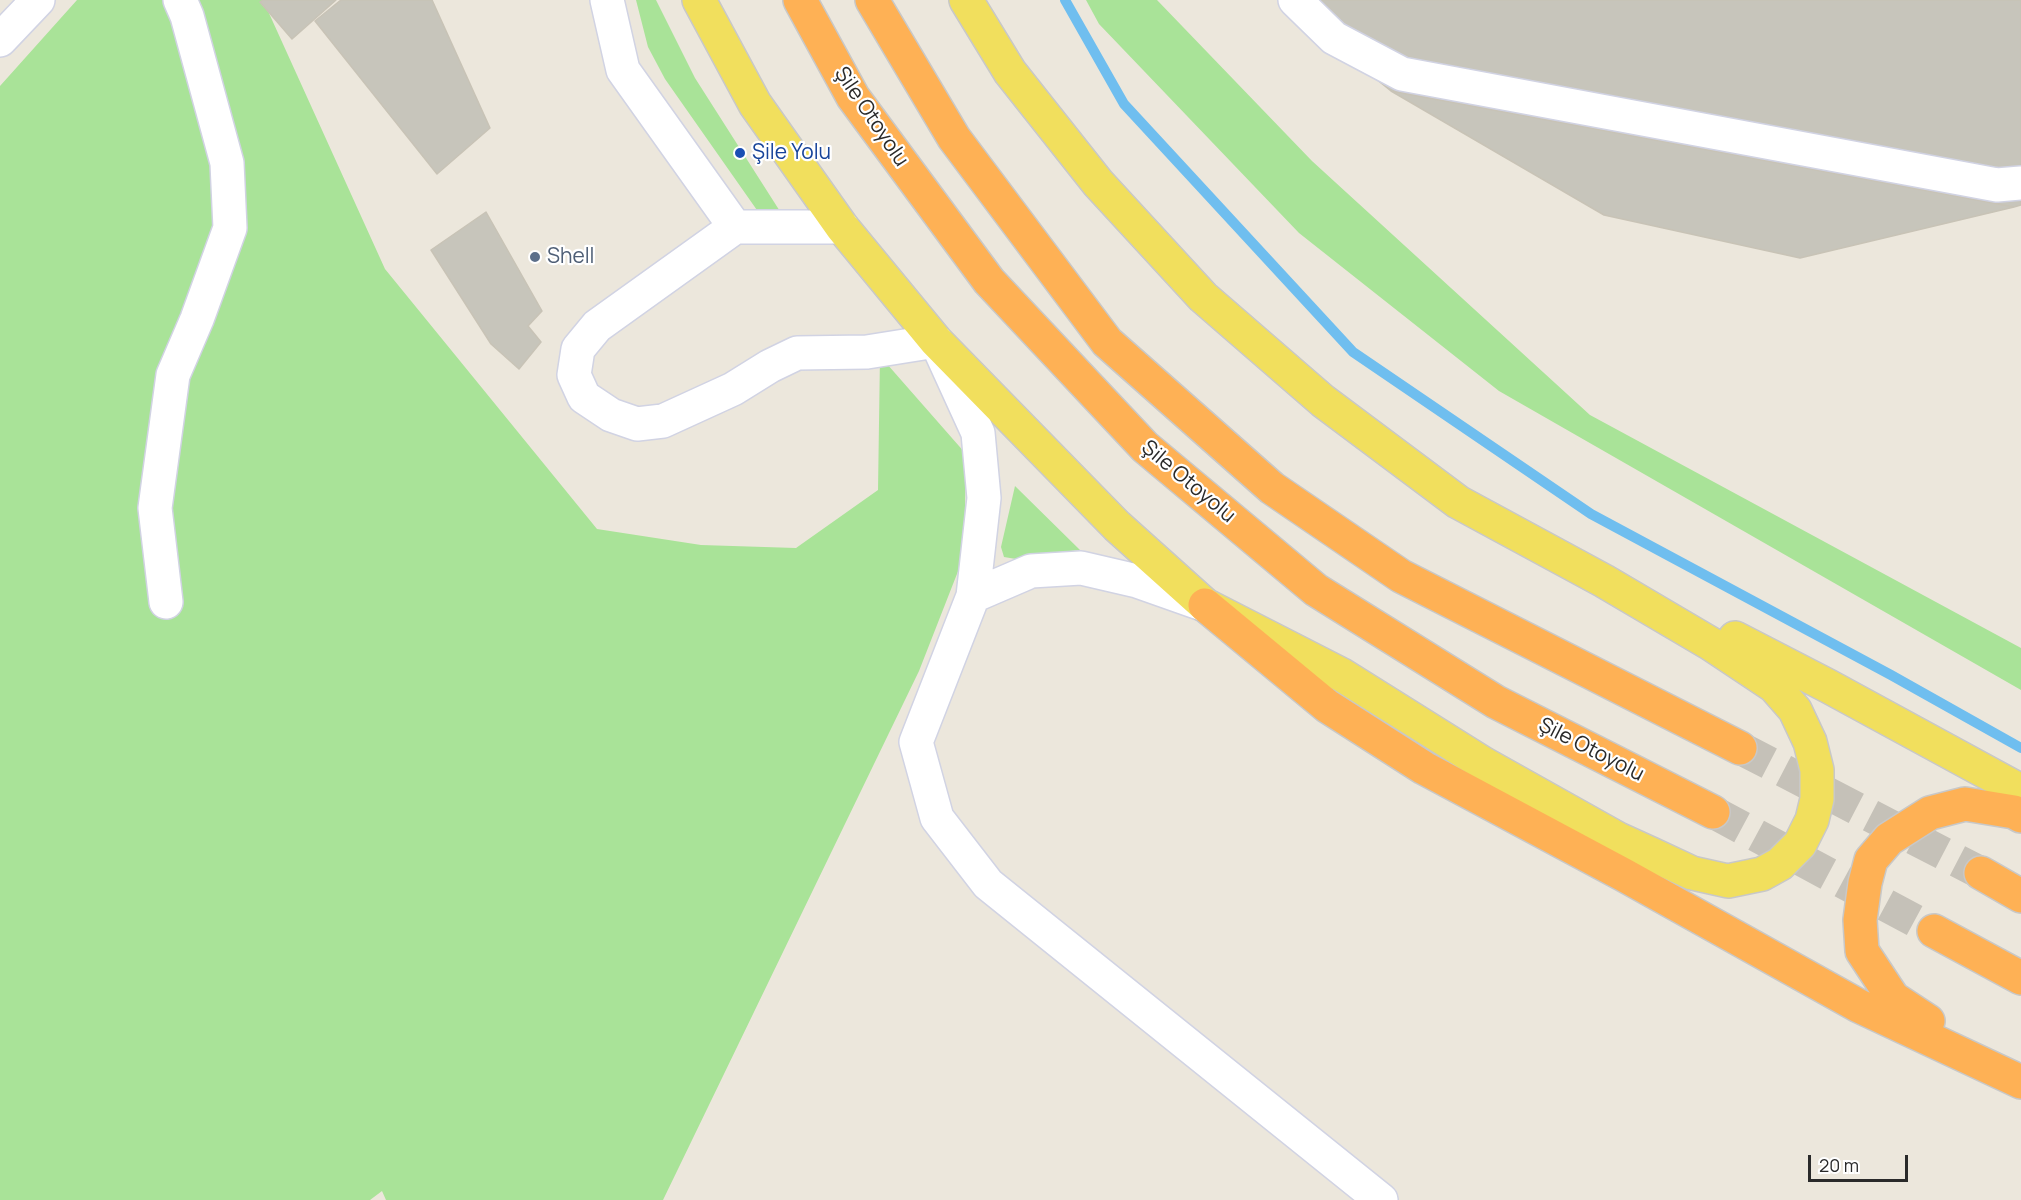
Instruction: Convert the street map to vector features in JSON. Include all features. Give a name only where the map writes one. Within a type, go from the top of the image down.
[{"type":"highway","name":"Şile Otoyolu","points":[[800,0],[853,97],[989,281],[1144,447],[1316,590],[1496,702],[1713,812]]},
{"type":"highway","points":[[872,0],[954,138],[1107,342],[1272,488],[1401,576],[1740,748]]},
{"type":"highway","points":[[1205,604],[1327,706],[1424,768],[1624,875],[1859,1006],[2021,1082]]},
{"type":"highway","points":[[2021,816],[1965,804],[1930,813],[1889,839],[1871,860],[1865,883],[1860,921],[1862,951],[1893,998],[1940,1029],[2021,1074]]},
{"type":"highway","points":[[1981,873],[2021,896]]},
{"type":"highway","points":[[1934,931],[2021,978]]},
{"type":"main road","points":[[699,0],[754,104],[842,227],[936,341],[1117,526],[1205,604],[1342,675],[1484,764],[1618,839],[1692,873],[1728,881],[1762,874],[1780,864],[1800,844],[1812,820],[1817,799],[1817,770],[1810,742],[1795,710],[1774,686],[1721,650],[1604,581],[1458,502],[1323,401],[1203,297],[1098,183],[1010,72],[966,0]]},
{"type":"main road","points":[[1604,581],[1721,631],[1828,686],[2021,791]]},
{"type":"street","points":[[0,40],[38,0]]},
{"type":"street","points":[[166,602],[155,508],[173,375],[197,319],[230,228],[227,163],[187,15],[180,0]]},
{"type":"street","points":[[607,0],[622,70],[735,227]]},
{"type":"street","points":[[1295,0],[1334,38],[1402,74],[1997,185],[2021,183]]},
{"type":"street","points":[[842,227],[735,227],[597,326],[579,349],[574,375],[584,397],[611,415],[638,424],[663,421],[715,398],[797,353],[867,352],[936,341],[978,433],[984,498],[973,596],[916,742],[937,818],[988,884],[1380,1200]]},
{"type":"street","points":[[973,596],[1031,571],[1081,568],[1137,581],[1205,604]]},
{"type":"green space","points":[[77,0],[263,0],[385,269],[597,529],[701,545],[796,548],[878,490],[880,356],[966,454],[964,556],[919,671],[663,1200],[386,1200],[382,1191],[370,1200],[0,1200],[0,86]]},
{"type":"green space","points":[[636,0],[656,0],[695,78],[783,216],[759,213],[665,79],[648,47]]},
{"type":"green space","points":[[1086,0],[1157,0],[1312,161],[1590,415],[2021,648],[2021,690],[1499,391],[1299,233],[1099,24]]},
{"type":"green space","points":[[1015,486],[1080,550],[1016,559],[1004,557],[1001,547]]},
{"type":"building","points":[[263,0],[336,0],[292,39],[260,2]]},
{"type":"building","points":[[341,0],[432,0],[490,128],[437,174],[315,21]]},
{"type":"building","points":[[1278,0],[2021,0],[2021,205],[2014,207],[1391,91]]},
{"type":"building","points":[[1391,91],[2014,207],[1800,258],[1604,215]]},
{"type":"building","points":[[486,212],[542,311],[528,326],[541,342],[519,369],[491,344],[431,250]]},
{"type":"waterway","points":[[1065,0],[1124,104],[1353,352],[1591,514],[1891,675],[2021,748]]},
{"type":"tunnel","points":[[1740,748],[1981,873]]},
{"type":"tunnel","points":[[1713,812],[1934,931]]},
{"type":"place","name":"Şile Yolu","points":[[740,153]]},
{"type":"place","name":"Shell","points":[[535,257]]}]
